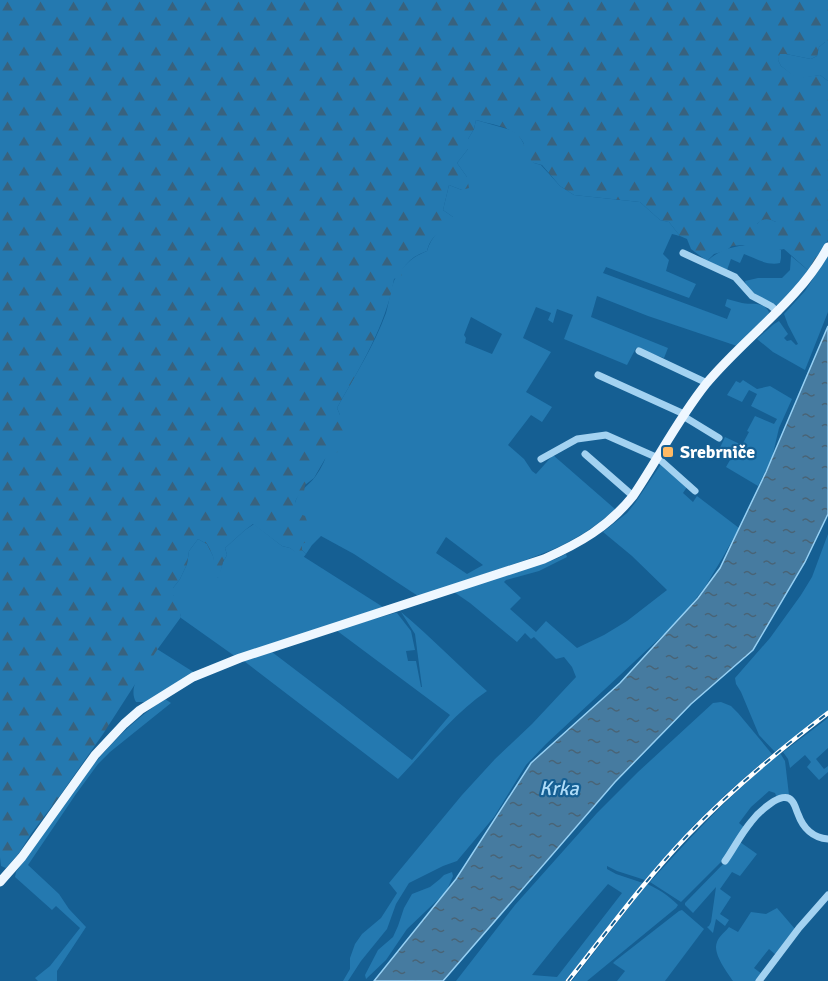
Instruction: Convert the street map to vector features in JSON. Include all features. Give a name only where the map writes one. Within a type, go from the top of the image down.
[{"type":"main road","points":[[0,882],[22,857],[95,755],[124,724],[140,710],[193,677],[240,658],[544,559],[571,547],[592,534],[621,510],[633,496],[707,383],[778,312],[818,266],[828,247]]},
{"type":"street","points":[[683,253],[735,277],[752,297],[778,312]]},
{"type":"street","points":[[639,351],[707,383]]},
{"type":"street","points":[[598,375],[684,415],[719,438]]},
{"type":"street","points":[[541,459],[577,439],[606,435],[658,458],[695,490]]},
{"type":"street","points":[[585,454],[633,496]]},
{"type":"street","points":[[725,861],[749,824],[759,813],[771,803],[784,797],[793,801],[805,828],[820,839],[828,839]]},
{"type":"street","points":[[759,981],[799,928],[828,896]]},
{"type":"green space","points":[[0,0],[828,0],[828,42],[819,47],[817,56],[811,59],[780,54],[778,60],[781,66],[797,78],[820,75],[828,81],[828,240],[809,271],[784,249],[779,250],[773,247],[776,222],[768,219],[757,224],[757,244],[752,248],[743,245],[732,246],[714,254],[707,261],[691,249],[687,239],[680,236],[669,222],[660,220],[640,202],[574,195],[560,186],[542,165],[529,159],[523,151],[524,144],[521,138],[516,134],[476,120],[468,139],[468,149],[457,163],[467,177],[469,188],[462,190],[449,185],[443,210],[453,217],[453,223],[437,234],[427,251],[412,258],[401,271],[402,275],[394,279],[379,330],[337,408],[340,415],[350,423],[348,434],[339,450],[325,459],[314,478],[305,485],[304,492],[296,500],[296,512],[305,516],[312,534],[310,540],[302,544],[302,550],[306,554],[303,558],[290,548],[282,546],[253,524],[225,548],[227,555],[219,578],[215,576],[213,556],[207,544],[198,539],[189,551],[187,564],[173,588],[173,595],[178,600],[181,617],[103,734],[6,868],[1,866],[0,857]]},
{"type":"green space","points":[[828,42],[828,81],[820,75],[797,79],[781,66],[778,60],[779,54],[811,59],[817,56],[819,47]]},
{"type":"green space","points":[[476,120],[511,130],[519,135],[534,163],[541,165],[560,186],[574,195],[640,202],[660,220],[669,222],[680,236],[672,234],[663,254],[669,260],[666,271],[696,284],[689,298],[606,267],[603,273],[727,319],[731,309],[725,306],[727,299],[761,305],[769,312],[768,316],[737,346],[597,296],[591,317],[668,348],[664,358],[636,348],[627,365],[564,339],[573,315],[557,309],[553,323],[548,320],[551,313],[536,307],[523,338],[551,352],[526,392],[552,407],[542,422],[531,415],[508,445],[536,474],[553,455],[615,509],[587,531],[558,547],[418,596],[354,554],[321,536],[306,554],[302,550],[295,503],[298,495],[315,477],[323,463],[340,415],[337,408],[376,337],[386,313],[394,280],[409,261],[427,251],[434,236],[453,217],[443,210],[449,185],[462,190],[467,177],[457,163],[468,149],[468,139]],"holes":[[[471,317],[502,334],[492,354],[465,343],[464,335]],[[446,537],[483,565],[467,574],[436,553]]]},
{"type":"green space","points":[[767,218],[776,222],[779,250],[781,250],[780,263],[766,263],[744,254],[740,263],[731,259],[727,270],[707,261],[724,250],[756,244],[757,224]]},
{"type":"green space","points":[[791,256],[809,271],[781,305],[761,299],[746,286],[745,281],[758,278],[782,278],[790,270]]},
{"type":"green space","points":[[828,256],[828,312],[805,370],[773,352],[757,339],[779,321],[788,334],[784,338],[798,344],[784,314],[805,291]]},
{"type":"green space","points":[[743,380],[757,389],[770,386],[792,399],[779,428],[772,458],[758,486],[726,467],[730,460],[718,452],[725,437],[742,445],[755,416],[774,424],[777,419],[751,406],[757,394],[749,390],[742,402],[727,395],[736,381],[740,383]]},
{"type":"green space","points":[[661,464],[687,487],[683,493],[693,502],[697,496],[739,528],[705,587],[678,621],[526,765],[494,817],[457,861],[409,883],[396,904],[387,929],[348,981],[343,981],[350,969],[350,958],[355,944],[362,934],[381,918],[397,893],[389,883],[462,795],[576,677],[564,657],[556,659],[534,637],[531,639],[525,633],[517,642],[454,592],[566,554],[567,557],[539,571],[506,580],[504,582],[521,598],[510,609],[536,632],[546,621],[577,648],[627,621],[667,590],[603,532],[627,513]]},
{"type":"green space","points":[[254,524],[282,546],[290,548],[383,607],[236,657],[181,618],[173,595],[173,588],[187,564],[189,551],[198,539],[207,544],[213,556],[218,578],[227,555],[225,548]]},
{"type":"green space","points":[[828,534],[828,712],[775,752],[759,735],[735,678],[770,638],[801,595],[812,577]]},
{"type":"green space","points":[[401,612],[487,691],[451,721],[398,779],[244,661],[272,652],[412,760],[450,715],[336,630],[397,613],[411,631],[415,650],[406,651],[408,661],[416,661],[422,687],[415,634]]},
{"type":"green space","points":[[157,649],[195,673],[145,702],[136,702],[134,689],[136,681]]},
{"type":"green space","points":[[165,699],[171,703],[98,764],[28,865],[59,894],[86,927],[57,971],[57,981],[38,981],[35,978],[50,966],[80,928],[56,906],[52,910],[15,877],[16,872],[101,756],[141,716]]},
{"type":"green space","points":[[721,702],[731,706],[772,754],[693,826],[645,880],[607,866],[607,869],[616,874],[643,883],[565,981],[456,981],[515,905],[597,813],[713,703]],"holes":[[[608,884],[622,893],[557,977],[532,975]]]},
{"type":"green space","points":[[828,718],[828,748],[816,759],[824,769],[828,766],[828,772],[819,780],[807,767],[811,762],[805,755],[790,768],[783,752]]},
{"type":"green space","points":[[780,753],[785,761],[789,795],[785,794],[777,798],[775,793],[769,791],[751,807],[739,823],[745,828],[727,856],[681,902],[650,882],[713,815]]},
{"type":"green space","points":[[740,842],[757,854],[740,876],[732,872],[720,889],[731,897],[720,914],[729,920],[725,926],[716,919],[713,933],[707,927],[711,922],[716,887],[693,913],[685,903],[729,858]]},
{"type":"green space","points":[[452,872],[453,876],[446,892],[407,929],[386,960],[366,979],[365,975],[378,950],[393,937],[412,894],[430,887],[444,875]]},
{"type":"green space","points":[[647,884],[660,890],[671,899],[678,905],[676,908],[587,981],[572,981]]},
{"type":"green space","points":[[777,908],[795,929],[776,955],[769,949],[754,968],[762,974],[757,981],[733,981],[718,957],[716,946],[718,940],[729,927],[738,932],[751,912],[766,914]]},
{"type":"green space","points":[[682,910],[704,929],[665,981],[617,981],[625,971],[613,963]]},
{"type":"water","name":"Krka","points":[[828,326],[828,514],[805,562],[753,650],[691,704],[615,782],[443,981],[374,981],[456,879],[531,763],[620,683],[698,598],[720,568],[766,472]]},
{"type":"railway","points":[[568,981],[641,889],[687,836],[755,772],[828,713]]},
{"type":"place","name":"Srebrniče","points":[[668,452]]}]
